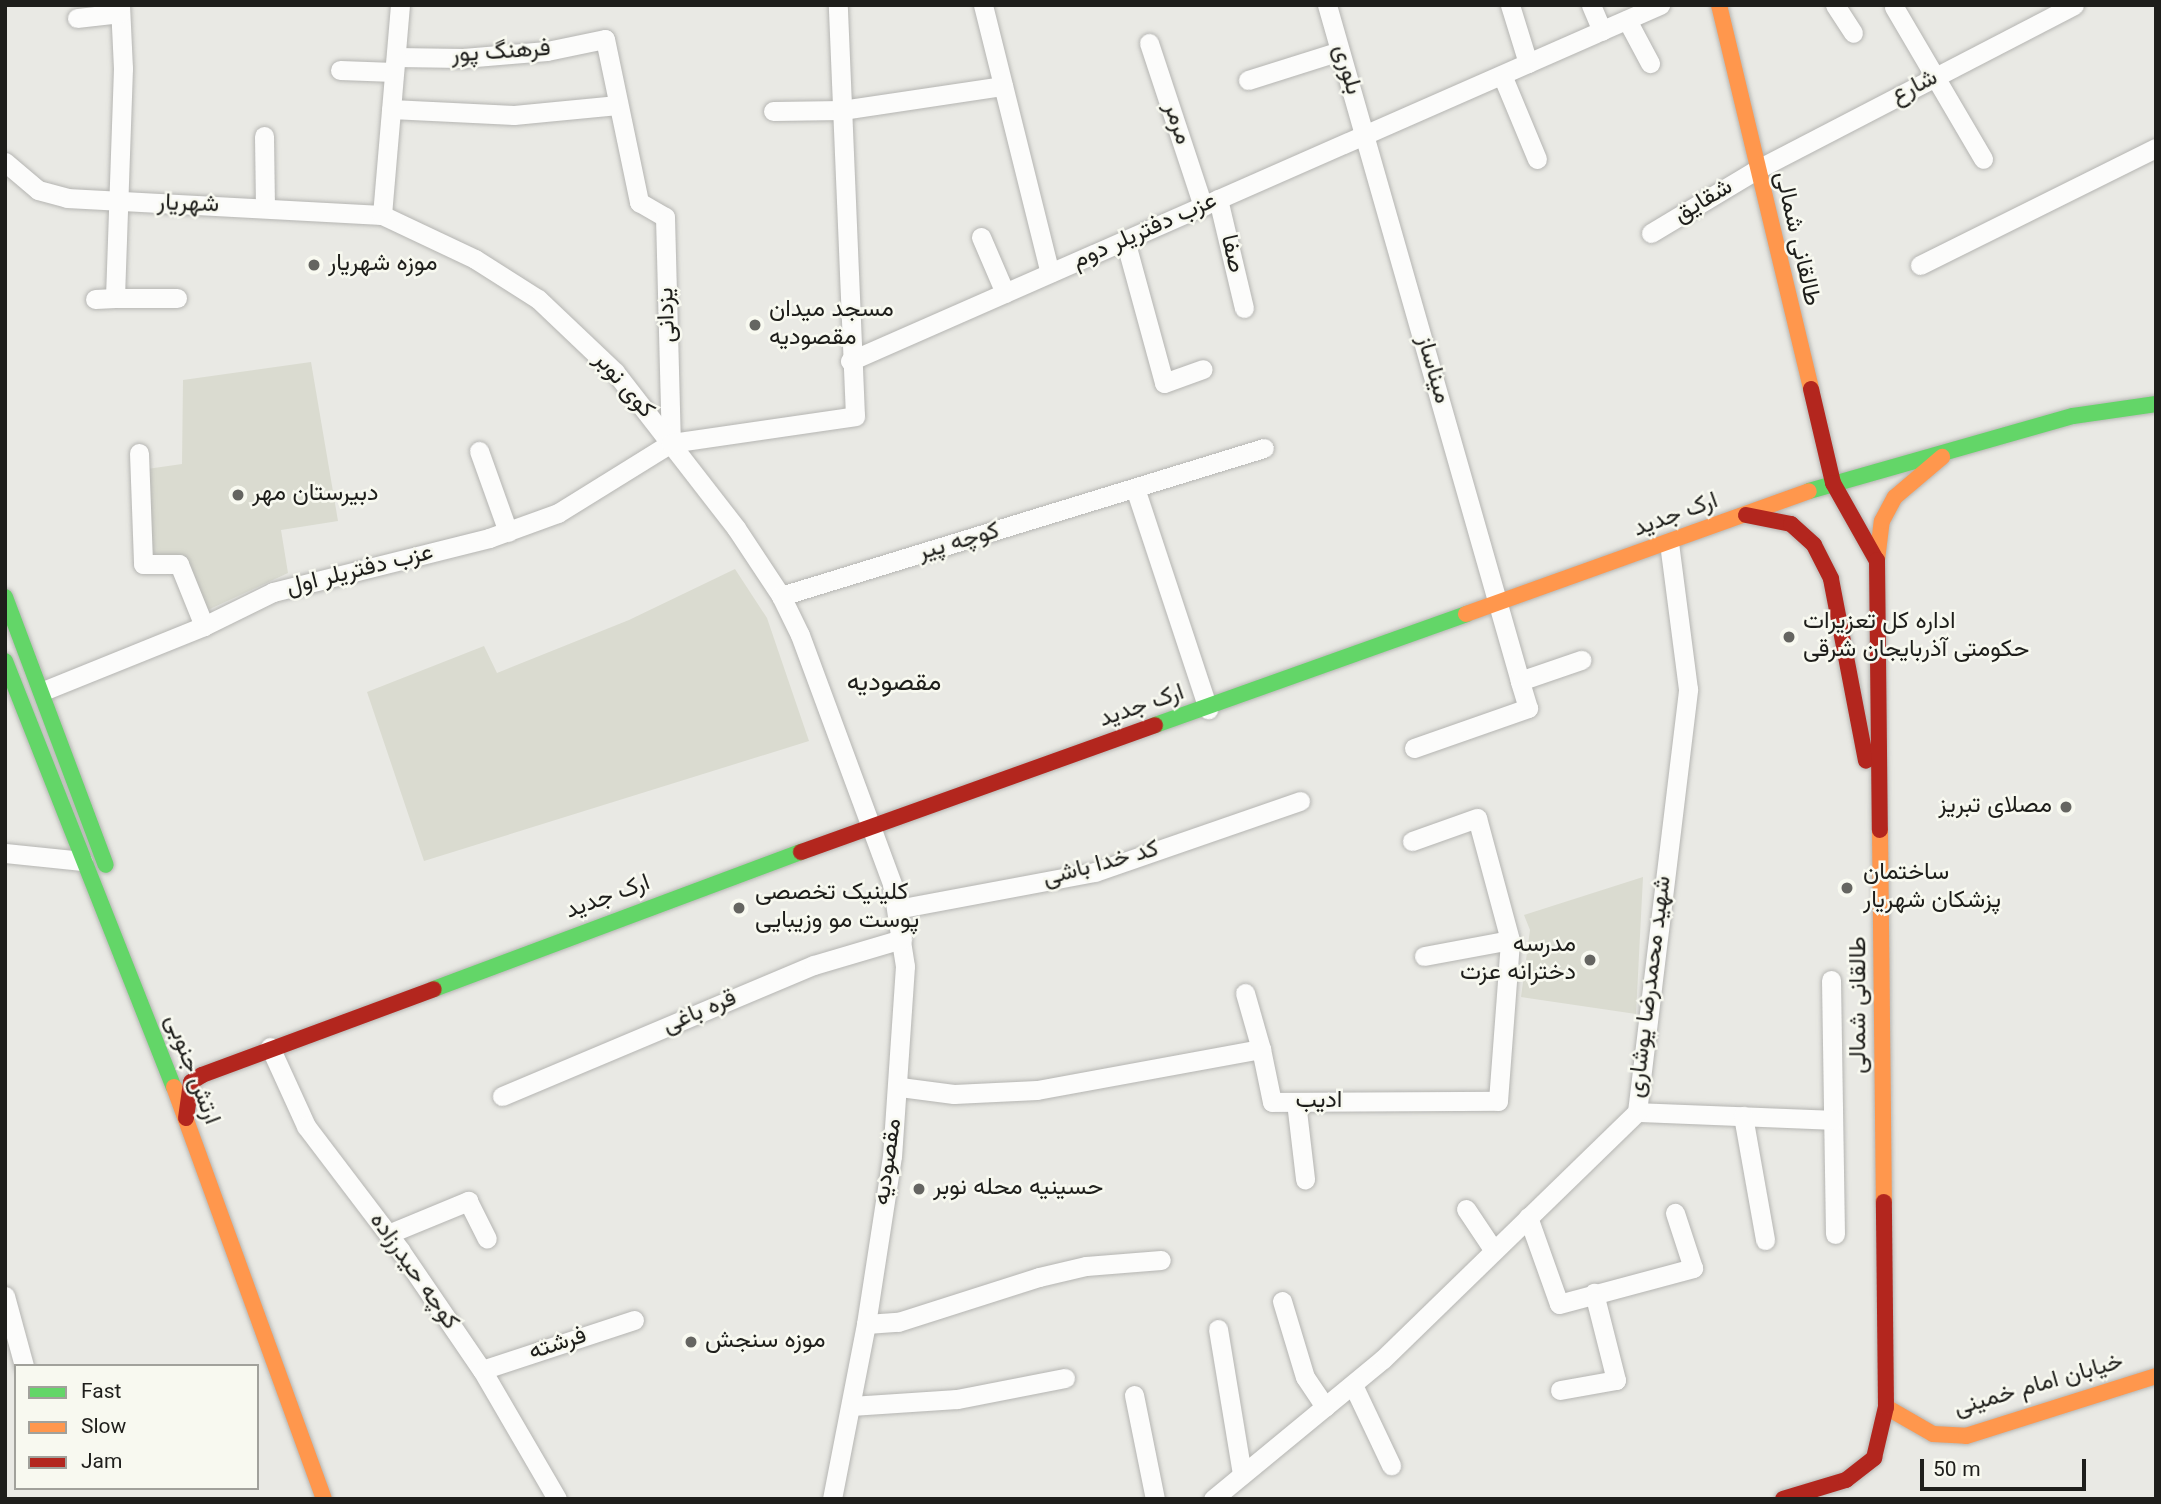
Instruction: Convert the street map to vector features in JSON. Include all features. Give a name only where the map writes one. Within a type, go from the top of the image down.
[{"type":"main road","name":"طالقانی شمالی","points":[[1719,5],[1756,170],[1833,483],[1877,561]]},
{"type":"main road","name":"ارک جدید","points":[[202,1075],[270,1047],[870,827],[1208,709],[1833,483],[1965,442],[2073,416],[2156,404]]},
{"type":"main road","name":"طالقانی شمالی","points":[[1886,1407],[1877,561],[1882,521],[1895,497],[1917,475],[1965,442]]},
{"type":"main road","points":[[1746,515],[1791,524],[1814,545],[1831,579],[1881,841]]},
{"type":"main road","name":"ارتش جنوبی","points":[[5,597],[43,691],[175,1059],[202,1075]]},
{"type":"main road","name":"ارتش جنوبی","points":[[5,661],[186,1118],[324,1499]]},
{"type":"main road","points":[[186,1118],[191,1082],[202,1075]]},
{"type":"main road","name":"خیابان امام خمینی","points":[[1886,1407],[1933,1434],[1966,1436],[2156,1376]]},
{"type":"main road","points":[[1783,1499],[1846,1480],[1874,1458],[1886,1407]]},
{"type":"street","points":[[382,215],[400,5]]},
{"type":"street","points":[[671,443],[855,416],[850,361],[838,5]]},
{"type":"street","points":[[983,5],[1050,273]]},
{"type":"street","name":"بلوری","points":[[1326,5],[1364,135]]},
{"type":"street","points":[[1510,5],[1528,63]]},
{"type":"street","points":[[1591,5],[1602,31]]},
{"type":"street","name":"عزب دفتریلر دوم","points":[[850,361],[1660,5]]},
{"type":"street","points":[[1835,5],[1853,33]]},
{"type":"street","name":"شارع","points":[[1756,170],[2074,5]]},
{"type":"street","points":[[1894,7],[1983,159]]},
{"type":"street","points":[[77,18],[120,9],[116,298]]},
{"type":"street","points":[[1627,20],[1650,63]]},
{"type":"street","name":"فرهنگ پور","points":[[340,70],[523,53],[605,39],[618,105]]},
{"type":"street","name":"مرمر","points":[[1149,43],[1211,203]]},
{"type":"street","points":[[1248,80],[1340,51]]},
{"type":"street","points":[[1502,75],[1537,159]]},
{"type":"street","points":[[773,111],[842,110],[1003,86]]},
{"type":"street","points":[[391,109],[514,115],[618,105]]},
{"type":"street","name":"یزدانی","points":[[618,105],[639,202],[665,217],[671,443]]},
{"type":"street","name":"میناساز","points":[[1364,135],[1528,708],[1415,748]]},
{"type":"street","points":[[264,136],[265,208]]},
{"type":"street","points":[[1920,265],[2156,148]]},
{"type":"street","name":"شهریار","points":[[5,162],[38,190],[67,198],[382,215]]},
{"type":"street","name":"شقایق","points":[[1651,233],[1756,170]]},
{"type":"street","name":"صفا","points":[[1211,203],[1244,308]]},
{"type":"street","name":"کوی نوبر","points":[[382,215],[475,259],[538,299],[615,372],[671,443],[781,596],[870,827]]},
{"type":"street","points":[[981,237],[1005,293]]},
{"type":"street","points":[[1125,240],[1164,383],[1203,369]]},
{"type":"street","points":[[95,299],[177,298]]},
{"type":"street","name":"عزب دفتریلر اول","points":[[43,691],[204,626],[273,592],[508,532],[595,494],[671,443]]},
{"type":"street","name":"کوچه پیر","points":[[781,596],[1136,491],[1264,448]]},
{"type":"street","points":[[479,451],[508,532]]},
{"type":"street","points":[[139,453],[143,565],[179,565],[204,626]]},
{"type":"street","points":[[1136,491],[1208,709]]},
{"type":"street","name":"شهید محمدرضا یوشاری","points":[[1213,1499],[1353,1385],[1637,1112],[1688,689],[1669,543]]},
{"type":"street","points":[[1520,681],[1581,660]]},
{"type":"street","name":"کد خدا باشی","points":[[897,909],[1095,872],[1300,801]]},
{"type":"street","name":"ادیب","points":[[1261,1049],[1272,1102],[1498,1101],[1510,940],[1478,818],[1412,841]]},
{"type":"street","name":"مقصودیه","points":[[832,1499],[866,1325],[900,1087],[902,939],[897,909],[870,827]]},
{"type":"street","points":[[5,853],[83,861]]},
{"type":"street","name":"قره باغی","points":[[502,1096],[814,965],[902,939]]},
{"type":"street","points":[[1424,956],[1510,940]]},
{"type":"street","points":[[1831,980],[1835,1234]]},
{"type":"street","points":[[900,1087],[954,1094],[1037,1090],[1261,1049],[1245,993]]},
{"type":"street","name":"کوچه حیدرزاده","points":[[270,1047],[306,1126],[388,1234],[482,1370],[558,1499]]},
{"type":"street","points":[[1296,1102],[1305,1179]]},
{"type":"street","points":[[1637,1112],[1833,1120]]},
{"type":"street","points":[[1743,1116],[1765,1240]]},
{"type":"street","points":[[388,1234],[468,1201],[487,1240]]},
{"type":"street","points":[[1466,1209],[1494,1251]]},
{"type":"street","points":[[1528,1217],[1559,1304],[1693,1268],[1675,1213]]},
{"type":"street","points":[[866,1325],[898,1322],[1074,1269],[1161,1260]]},
{"type":"street","points":[[1560,1390],[1616,1380],[1594,1293]]},
{"type":"street","points":[[5,1296],[11,1337],[23,1364]]},
{"type":"street","points":[[1282,1301],[1306,1377],[1325,1407]]},
{"type":"street","name":"فرشته","points":[[482,1370],[634,1320]]},
{"type":"street","points":[[1218,1329],[1242,1474]]},
{"type":"street","points":[[851,1406],[957,1399],[1065,1378]]},
{"type":"street","points":[[1353,1385],[1391,1465]]},
{"type":"street","points":[[1134,1395],[1155,1499]]},
{"type":"shaded area","name":"دبیرستان مهر","points":[[311,362],[338,521],[281,530],[288,573],[199,614],[179,565],[149,564],[140,470],[182,464],[183,380]]},
{"type":"shaded area","points":[[735,569],[767,618],[809,741],[424,861],[367,692],[484,646],[497,673],[629,620]]},
{"type":"shaded area","points":[[1643,877],[1636,1014],[1521,997],[1530,930],[1524,915]]},
{"type":"traffic: fast","points":[[1809,491],[2073,416],[2156,404]]},
{"type":"traffic: fast","points":[[5,597],[106,865]]},
{"type":"traffic: fast","points":[[1155,725],[1466,614]]},
{"type":"traffic: fast","points":[[5,661],[174,1087]]},
{"type":"traffic: fast","points":[[434,989],[801,852]]},
{"type":"traffic: slow","points":[[1719,5],[1811,389]]},
{"type":"traffic: slow","points":[[1877,560],[1882,521],[1895,497],[1942,457]]},
{"type":"traffic: slow","points":[[1466,614],[1809,491]]},
{"type":"traffic: slow","points":[[1880,830],[1884,1202]]},
{"type":"traffic: slow","points":[[174,1087],[324,1499]]},
{"type":"traffic: slow","points":[[1886,1407],[1933,1434],[1966,1436],[2156,1376]]},
{"type":"traffic: jam","points":[[1811,389],[1833,483],[1877,561]]},
{"type":"traffic: jam","points":[[1746,515],[1791,524],[1814,545],[1831,579],[1866,761]]},
{"type":"traffic: jam","points":[[1877,560],[1880,830]]},
{"type":"traffic: jam","points":[[801,852],[1155,725]]},
{"type":"traffic: jam","points":[[186,1118],[191,1082],[202,1075],[434,989]]},
{"type":"traffic: jam","points":[[1783,1499],[1846,1480],[1874,1458],[1886,1407],[1884,1202]]},
{"type":"place","name":"موزه شهریار","points":[[314,265]]},
{"type":"place","name":"مسجد میدان مقصودیه","points":[[755,325]]},
{"type":"place","name":"دبیرستان مهر","points":[[238,495]]},
{"type":"place","name":"اداره کل تعزیرات حکومتی آذربایجان شرقی","points":[[1789,637]]},
{"type":"place","name":"مصلای تبریز","points":[[2066,807]]},
{"type":"place","name":"ساختمان پزشکان شهریار","points":[[1847,888]]},
{"type":"place","name":"کلینیک تخصصی پوست مو وزیبایی","points":[[739,908]]},
{"type":"place","name":"مدرسه دخترانه عزت","points":[[1590,960]]},
{"type":"place","name":"حسینیه محله نوبر","points":[[919,1189]]},
{"type":"place","name":"موزه سنجش","points":[[691,1342]]},
{"type":"district","name":"مقصودیه","points":[[894,684]]}]
